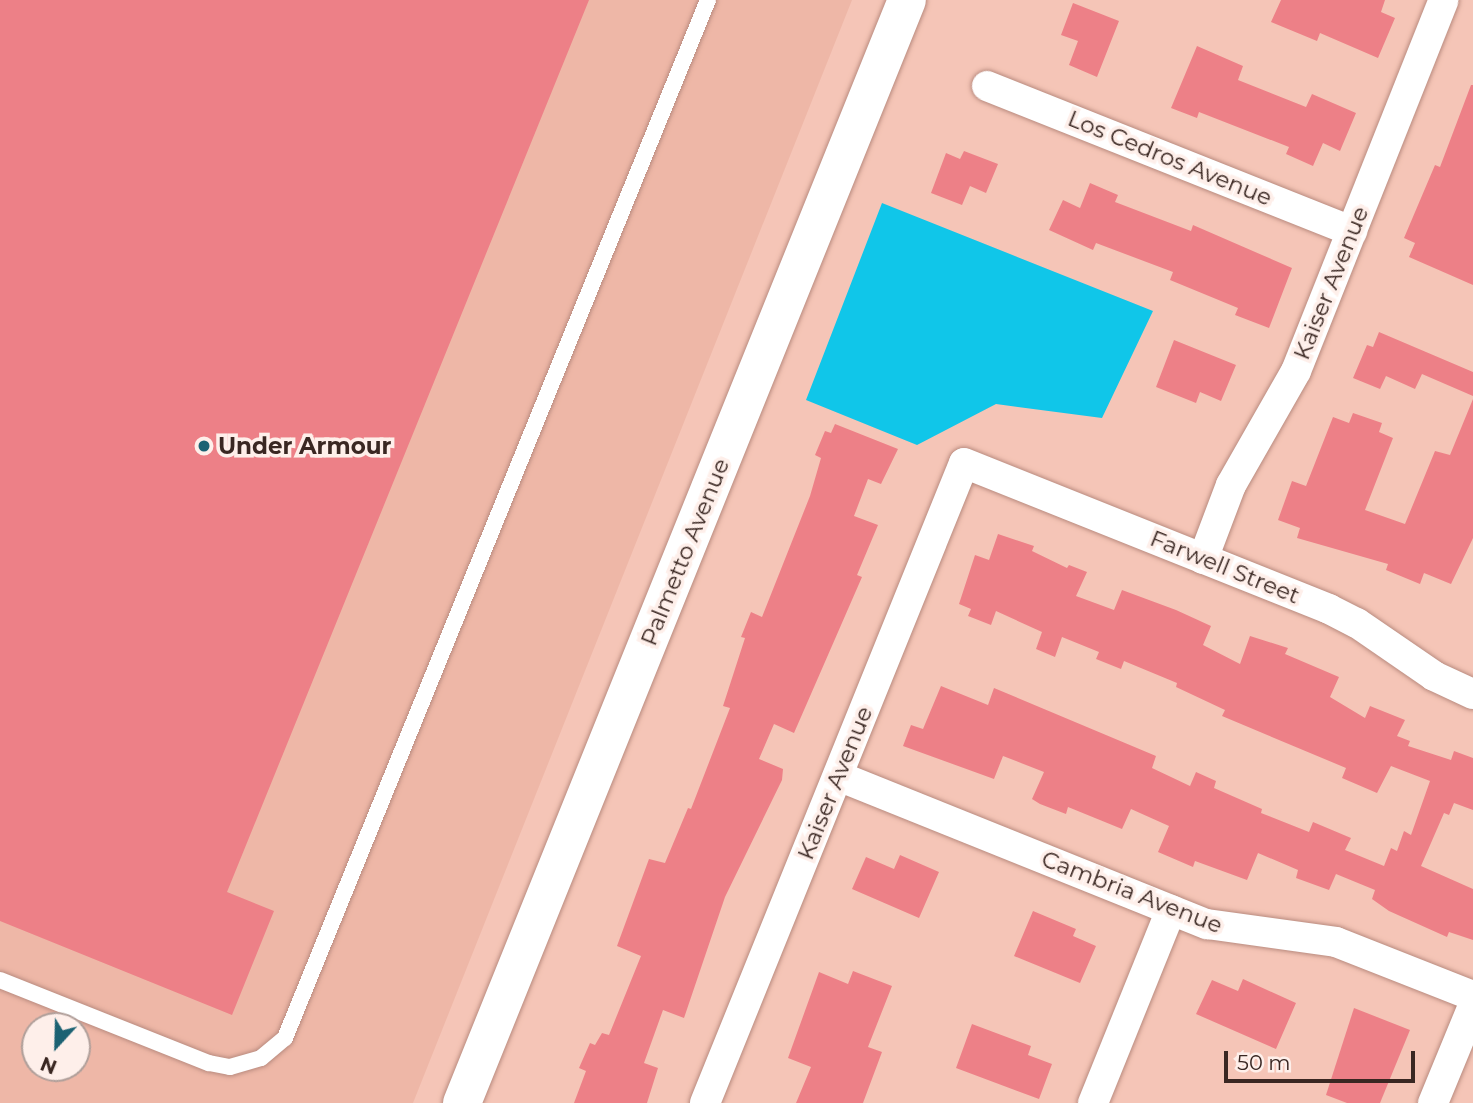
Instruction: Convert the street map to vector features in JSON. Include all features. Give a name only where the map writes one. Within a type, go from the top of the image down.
[{"type":"street","name":"Palmetto Avenue","points":[[462,1103],[907,0]]},
{"type":"street","name":"Kaiser Avenue","points":[[1203,559],[1231,485],[1296,370],[1444,0]]},
{"type":"street","name":"Los Cedros Avenue","points":[[987,86],[1352,231]]},
{"type":"street","name":"Kaiser Avenue","points":[[705,1103],[964,463]]},
{"type":"street","name":"Farwell Street","points":[[964,463],[1357,623],[1410,663],[1471,688]]},
{"type":"street","name":"Cambria Avenue","points":[[838,776],[1220,928],[1336,942],[1473,996]]},
{"type":"street","points":[[1093,1103],[1171,910]]},
{"type":"street","points":[[1433,1103],[1473,1006]]},
{"type":"lane","points":[[0,980],[209,1063],[230,1067],[261,1058],[285,1038],[708,0]]},
{"type":"shaded area","points":[[0,0],[852,0],[413,1103],[0,1103]]},
{"type":"water","points":[[882,203],[1153,311],[1102,418],[996,404],[917,445],[806,400]]},
{"type":"building","name":"Under Armour","points":[[0,0],[589,0],[227,892],[274,911],[232,1015],[0,921]]},
{"type":"building","points":[[1281,0],[1385,0],[1381,12],[1395,18],[1378,58],[1320,33],[1317,41],[1271,22]]},
{"type":"building","points":[[1073,3],[1119,21],[1097,77],[1069,65],[1078,41],[1061,35]]},
{"type":"building","points":[[1197,46],[1243,66],[1238,80],[1306,107],[1312,94],[1356,113],[1340,151],[1323,143],[1313,166],[1286,154],[1289,147],[1199,112],[1197,118],[1171,108]]},
{"type":"building","points":[[1471,85],[1473,285],[1409,257],[1415,243],[1404,238],[1435,165],[1440,167]]},
{"type":"building","points":[[964,151],[998,164],[986,193],[970,186],[962,205],[931,193],[946,153],[960,159]]},
{"type":"building","points":[[1090,183],[1118,195],[1115,202],[1191,231],[1193,225],[1292,268],[1269,328],[1235,315],[1238,308],[1170,280],[1173,272],[1096,243],[1093,250],[1049,230],[1063,200],[1080,208]]},
{"type":"building","points":[[1379,332],[1473,372],[1473,396],[1422,374],[1415,389],[1386,376],[1380,389],[1353,378],[1367,345],[1373,347]]},
{"type":"building","points":[[1174,340],[1236,365],[1221,401],[1200,392],[1196,403],[1156,387]]},
{"type":"building","points":[[1473,399],[1473,538],[1451,584],[1424,573],[1420,584],[1386,570],[1388,564],[1297,538],[1300,528],[1278,520],[1292,481],[1306,486],[1333,417],[1349,423],[1353,413],[1382,423],[1379,432],[1393,438],[1365,510],[1405,524],[1435,451],[1450,455]]},
{"type":"building","points":[[835,424],[898,449],[881,484],[868,479],[854,516],[878,525],[857,575],[862,577],[794,733],[774,724],[759,759],[783,769],[782,780],[725,897],[684,1018],[663,1010],[644,1063],[658,1068],[647,1103],[574,1103],[586,1071],[579,1068],[590,1043],[595,1045],[602,1033],[609,1035],[641,956],[617,946],[649,859],[665,863],[688,808],[691,809],[730,708],[723,706],[745,638],[741,637],[751,612],[762,617],[810,496],[821,458],[815,455],[825,431],[831,433]]},
{"type":"building","points":[[998,534],[1034,546],[1032,551],[1067,568],[1069,565],[1087,572],[1076,596],[1114,610],[1122,590],[1176,610],[1211,626],[1203,645],[1240,664],[1250,636],[1288,648],[1285,654],[1339,677],[1330,697],[1365,718],[1370,706],[1405,720],[1397,736],[1410,741],[1408,746],[1451,760],[1454,751],[1473,758],[1473,810],[1454,803],[1449,815],[1444,813],[1421,866],[1473,889],[1473,940],[1449,932],[1447,937],[1389,911],[1372,899],[1375,890],[1336,874],[1329,890],[1296,878],[1298,870],[1258,853],[1247,880],[1195,861],[1193,867],[1158,852],[1169,826],[1131,809],[1122,829],[1068,807],[1066,814],[1040,804],[1032,799],[1044,772],[1003,756],[994,779],[903,746],[911,725],[923,729],[941,686],[988,705],[994,688],[1156,756],[1152,768],[1190,786],[1196,772],[1216,781],[1214,788],[1262,809],[1261,813],[1309,832],[1313,822],[1351,838],[1345,850],[1384,866],[1391,848],[1397,851],[1404,831],[1411,835],[1430,781],[1391,766],[1377,793],[1342,778],[1346,768],[1222,716],[1225,710],[1176,687],[1177,683],[1124,661],[1121,669],[1096,659],[1099,652],[1062,637],[1055,657],[1036,649],[1042,632],[996,611],[991,625],[968,616],[971,609],[959,604],[975,555],[989,560]]},
{"type":"building","points":[[900,855],[939,872],[919,918],[852,889],[866,857],[894,869]]},
{"type":"building","points":[[1033,911],[1076,929],[1073,936],[1096,946],[1080,983],[1014,956]]},
{"type":"building","points":[[853,971],[892,986],[868,1047],[882,1052],[863,1103],[796,1103],[811,1067],[788,1058],[819,972],[848,984]]},
{"type":"building","points":[[1243,979],[1296,1003],[1276,1049],[1196,1014],[1212,980],[1238,991]]},
{"type":"building","points":[[1354,1008],[1410,1030],[1380,1103],[1347,1103],[1326,1095]]},
{"type":"building","points":[[972,1024],[1031,1046],[1028,1055],[1052,1064],[1039,1099],[956,1068]]},
{"type":"place","name":"Under Armour","points":[[204,446]]}]
